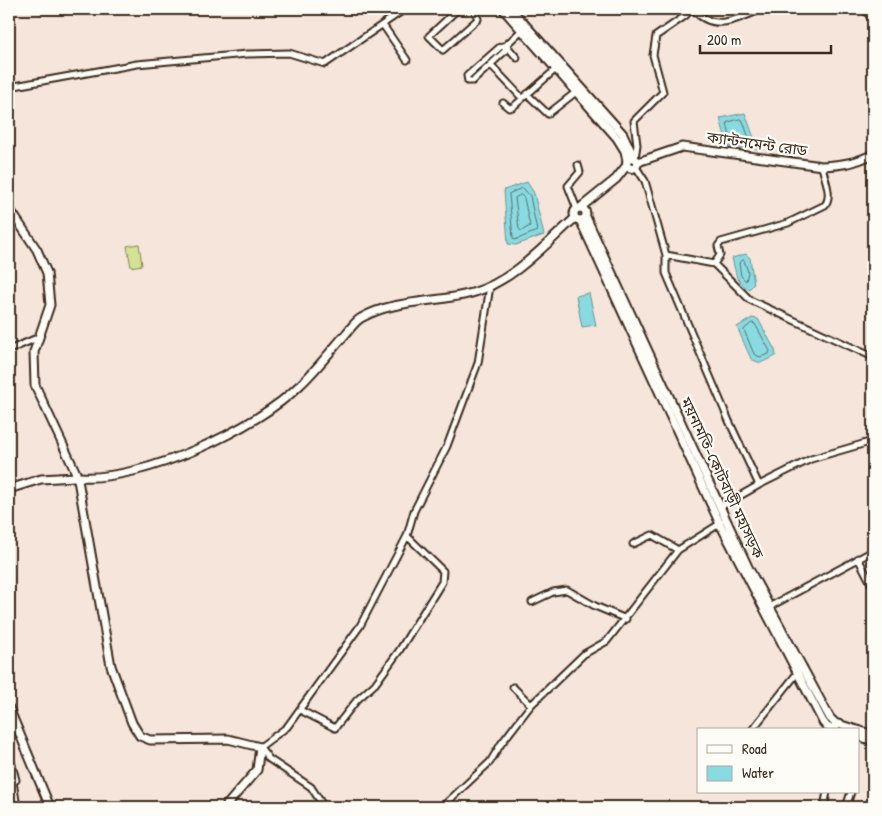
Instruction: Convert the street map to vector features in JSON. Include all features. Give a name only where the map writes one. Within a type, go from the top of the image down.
[{"type":"main road","points":[[503,9],[524,28],[623,134],[633,163]]},
{"type":"main road","points":[[511,9],[556,69],[617,138],[633,163]]},
{"type":"main road","name":"ক্যান্টনমেন্ট রোড","points":[[633,163],[682,147],[822,166],[845,164],[862,160],[873,154]]},
{"type":"main road","points":[[9,489],[41,478],[112,476],[153,467],[248,423],[294,391],[358,320],[383,308],[451,298],[490,286],[526,261],[581,214],[633,163]]},
{"type":"main road","points":[[9,208],[37,250],[47,273],[50,305],[37,338],[34,367],[38,395],[77,477],[106,644],[114,675],[137,732],[144,738],[150,740],[228,739],[260,747],[257,770],[225,807]]},
{"type":"main road","name":"ময়নামতি–কোটবাড়ী মহাসড়ক","points":[[581,214],[723,522],[823,722],[833,728]]},
{"type":"main road","name":"ময়নামতি–কোটবাড়ী মহাসড়ক","points":[[669,405],[720,507],[723,522],[833,728]]},
{"type":"main road","points":[[9,708],[50,807]]},
{"type":"main road","points":[[860,731],[873,735]]},
{"type":"main road","points":[[860,737],[873,740]]},
{"type":"street","points":[[9,87],[137,64],[247,54],[289,52],[325,64],[405,9]]},
{"type":"street","points":[[458,9],[429,36],[443,50],[478,19],[474,9]]},
{"type":"street","points":[[759,485],[728,421],[666,272],[666,255],[645,181],[633,163],[638,145],[634,121],[663,92],[653,55],[656,36],[692,9],[700,17],[711,22],[726,23],[762,9]]},
{"type":"street","points":[[864,9],[873,20]]},
{"type":"street","points":[[384,25],[407,60]]},
{"type":"street","points":[[506,45],[505,51],[473,81],[468,81],[467,76],[524,28]]},
{"type":"street","points":[[506,45],[518,58]]},
{"type":"street","points":[[491,64],[522,98]]},
{"type":"street","points":[[503,103],[511,108],[556,69]]},
{"type":"street","points":[[527,94],[548,114],[576,92]]},
{"type":"street","points":[[578,165],[580,172],[568,186],[581,214]]},
{"type":"street","points":[[714,264],[720,255],[718,246],[721,242],[788,223],[825,205],[829,200],[822,166]]},
{"type":"street","points":[[666,255],[714,264],[750,300],[873,357]]},
{"type":"street","points":[[324,807],[312,787],[270,759],[260,747],[287,726],[360,626],[407,536],[414,511],[447,446],[478,363],[490,286]]},
{"type":"street","points":[[9,350],[37,338]]},
{"type":"street","points":[[720,507],[811,459],[873,441]]},
{"type":"street","points":[[442,807],[490,762],[501,744],[531,705],[584,654],[607,641],[678,550],[723,522]]},
{"type":"street","points":[[633,544],[652,535],[678,550]]},
{"type":"street","points":[[300,710],[335,728],[357,700],[375,684],[422,616],[442,582],[443,571],[407,536]]},
{"type":"street","points":[[769,607],[873,551]]},
{"type":"street","points":[[858,558],[873,587]]},
{"type":"street","points":[[532,602],[553,592],[567,590],[595,606],[626,619]]},
{"type":"street","points":[[754,728],[798,672]]},
{"type":"street","points":[[513,687],[531,705]]},
{"type":"street","points":[[9,754],[16,778],[11,783],[17,807]]},
{"type":"street","points":[[824,807],[827,794]]},
{"type":"street","points":[[846,807],[850,794]]},
{"type":"green space","points":[[139,244],[142,265],[131,267],[127,246]]},
{"type":"water","points":[[745,113],[758,149],[728,147],[720,118]]},
{"type":"water","points":[[527,182],[534,193],[544,235],[516,245],[508,244],[504,190]]},
{"type":"water","points":[[746,254],[750,258],[754,284],[748,290],[737,278],[732,258]]},
{"type":"water","points":[[589,293],[596,325],[582,327],[576,296]]},
{"type":"water","points":[[752,318],[758,319],[775,350],[776,356],[760,363],[751,359],[737,327]]}]
